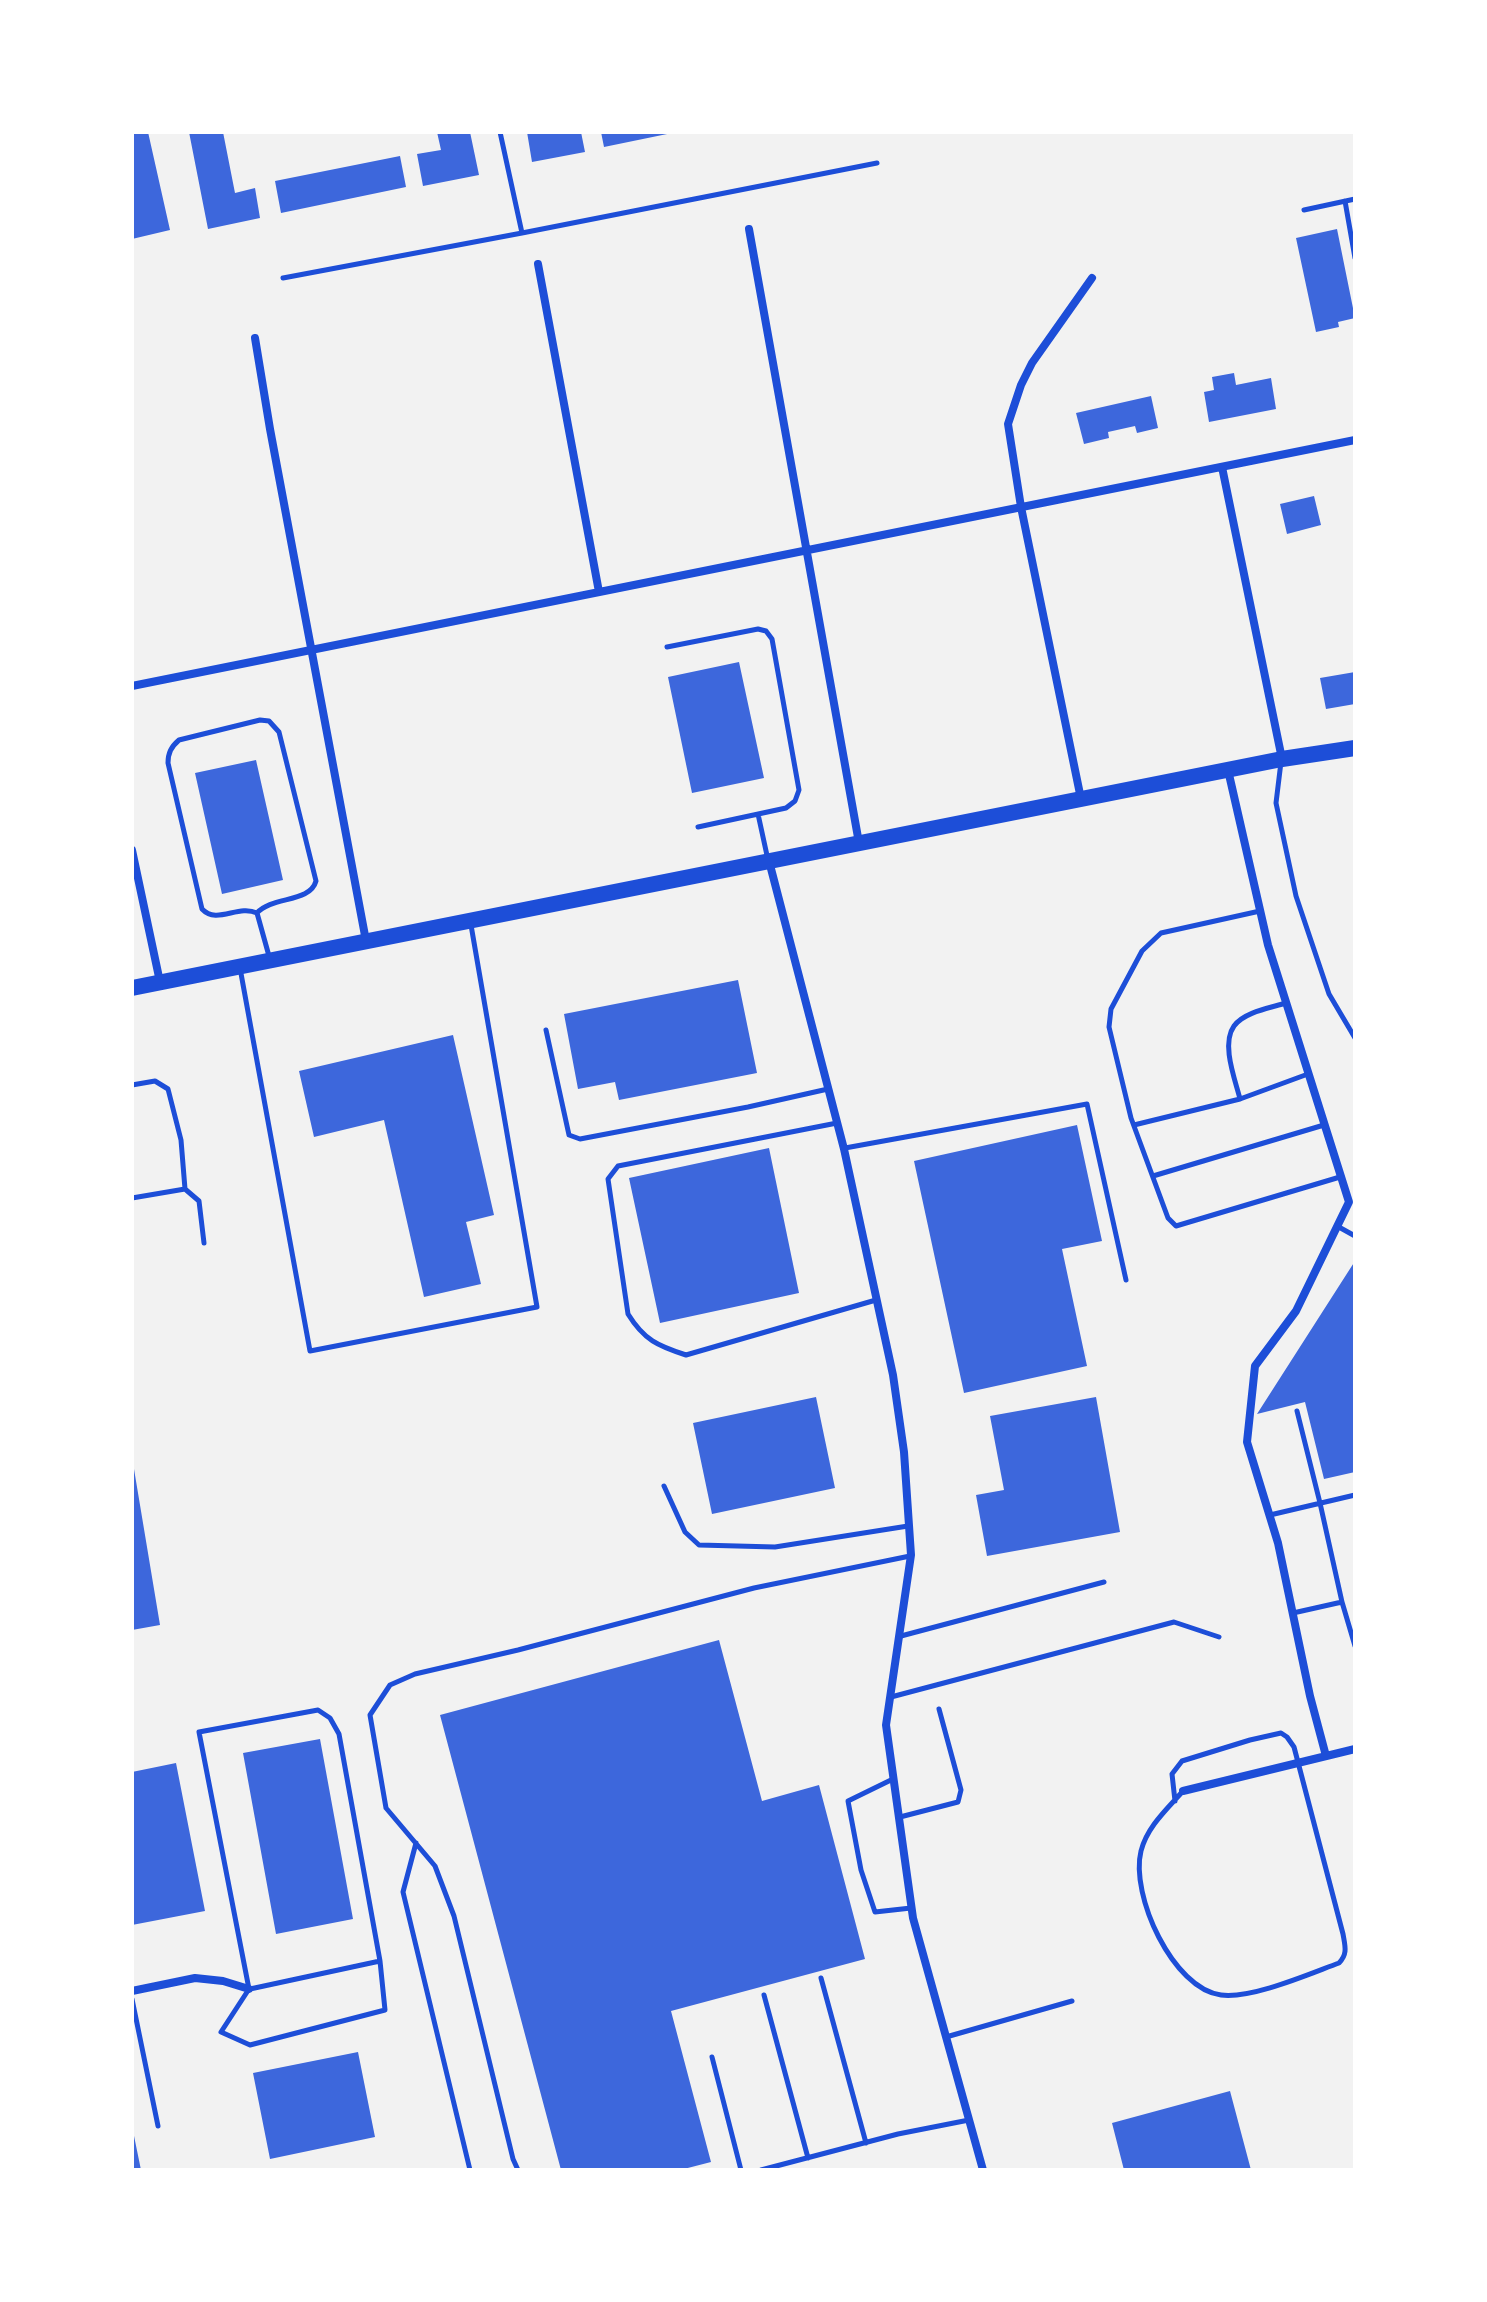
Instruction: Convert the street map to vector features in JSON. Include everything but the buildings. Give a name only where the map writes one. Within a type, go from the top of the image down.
[{"type":"main road","points":[[132,988],[1282,759],[1355,748]]},
{"type":"street","points":[[749,229],[859,843]]},
{"type":"street","points":[[538,264],[599,592]]},
{"type":"street","points":[[1081,799],[1021,507],[1008,424],[1032,363],[1092,278]]},
{"type":"street","points":[[255,338],[366,942]]},
{"type":"street","points":[[132,686],[1355,440]]},
{"type":"street","points":[[1222,467],[1282,759]]},
{"type":"street","points":[[1228,770],[1268,945],[1349,1202],[1296,1311],[1255,1366],[1247,1442],[1278,1543],[1310,1696],[1326,1756]]},
{"type":"street","points":[[132,850],[160,983]]},
{"type":"street","points":[[769,861],[844,1149],[893,1375],[904,1452],[911,1555],[886,1725],[911,1908],[983,2170]]},
{"type":"street","points":[[1183,1791],[1355,1749]]},
{"type":"street","points":[[132,1991],[195,1978],[223,1981],[249,1989]]},
{"type":"lane","points":[[500,132],[522,233]]},
{"type":"lane","points":[[283,278],[877,163]]},
{"type":"lane","points":[[1304,210],[1355,199]]},
{"type":"lane","points":[[1345,201],[1355,258]]},
{"type":"lane","points":[[667,647],[758,629],[766,631],[772,639],[799,790],[795,801],[786,808],[698,827]]},
{"type":"lane","points":[[257,913],[264,905],[308,893],[316,881],[279,732],[269,721],[260,720],[179,740],[172,746],[168,763],[202,909],[207,915],[216,916],[248,908],[257,913],[270,961]]},
{"type":"lane","points":[[1282,759],[1276,803],[1296,896],[1329,994],[1355,1038]]},
{"type":"lane","points":[[758,814],[769,861]]},
{"type":"lane","points":[[1261,911],[1161,933],[1142,951],[1111,1009],[1109,1027],[1134,1125],[1168,1218],[1176,1226],[1341,1177]]},
{"type":"lane","points":[[240,967],[310,1351],[537,1307],[470,921]]},
{"type":"lane","points":[[1240,1099],[1227,1048],[1233,1026],[1248,1016],[1287,1002]]},
{"type":"lane","points":[[546,1030],[569,1135],[580,1139],[828,1089]]},
{"type":"lane","points":[[1134,1125],[1240,1099],[1309,1073]]},
{"type":"lane","points":[[132,1085],[155,1081],[168,1089],[181,1140],[185,1189],[199,1201],[204,1243]]},
{"type":"lane","points":[[844,1149],[1087,1104],[1126,1280]]},
{"type":"lane","points":[[837,1123],[618,1166],[608,1179],[628,1314],[638,1331],[658,1346],[686,1355],[876,1300]]},
{"type":"lane","points":[[1153,1176],[1325,1124]]},
{"type":"lane","points":[[132,1198],[185,1189]]},
{"type":"lane","points":[[1337,1226],[1355,1236]]},
{"type":"lane","points":[[1297,1411],[1355,1646]]},
{"type":"lane","points":[[664,1486],[685,1532],[699,1545],[775,1547],[909,1526]]},
{"type":"lane","points":[[1269,1515],[1355,1495]]},
{"type":"lane","points":[[518,2170],[454,1916],[435,1866],[386,1808],[370,1715],[390,1685],[415,1674],[532,1647],[754,1588],[911,1555]]},
{"type":"lane","points":[[901,1636],[1104,1582]]},
{"type":"lane","points":[[1293,1613],[1342,1602]]},
{"type":"lane","points":[[891,1697],[1174,1622],[1219,1637]]},
{"type":"lane","points":[[899,1818],[958,1802],[961,1790],[939,1709]]},
{"type":"lane","points":[[318,1710],[330,1718],[339,1734],[380,1961],[385,2010],[250,2045],[221,2032],[249,1989],[199,1732],[318,1710]]},
{"type":"lane","points":[[1175,1801],[1172,1774],[1182,1761],[1250,1740],[1281,1733],[1287,1737],[1294,1747],[1343,1934],[1346,1951],[1339,1963],[1244,1995],[1209,1993],[1191,1981],[1160,1940],[1147,1908],[1140,1878],[1140,1855],[1146,1835],[1175,1801],[1183,1791]]},
{"type":"lane","points":[[893,1779],[848,1801],[861,1870],[875,1912],[911,1908]]},
{"type":"lane","points":[[416,1843],[403,1892],[470,2170]]},
{"type":"lane","points":[[249,1989],[380,1961]]},
{"type":"lane","points":[[821,1978],[866,2143]]},
{"type":"lane","points":[[764,1995],[808,2158]]},
{"type":"lane","points":[[132,1999],[158,2126]]},
{"type":"lane","points":[[946,2037],[1072,2001]]},
{"type":"lane","points":[[712,2057],[741,2170]]},
{"type":"lane","points":[[761,2170],[969,2120]]}]
